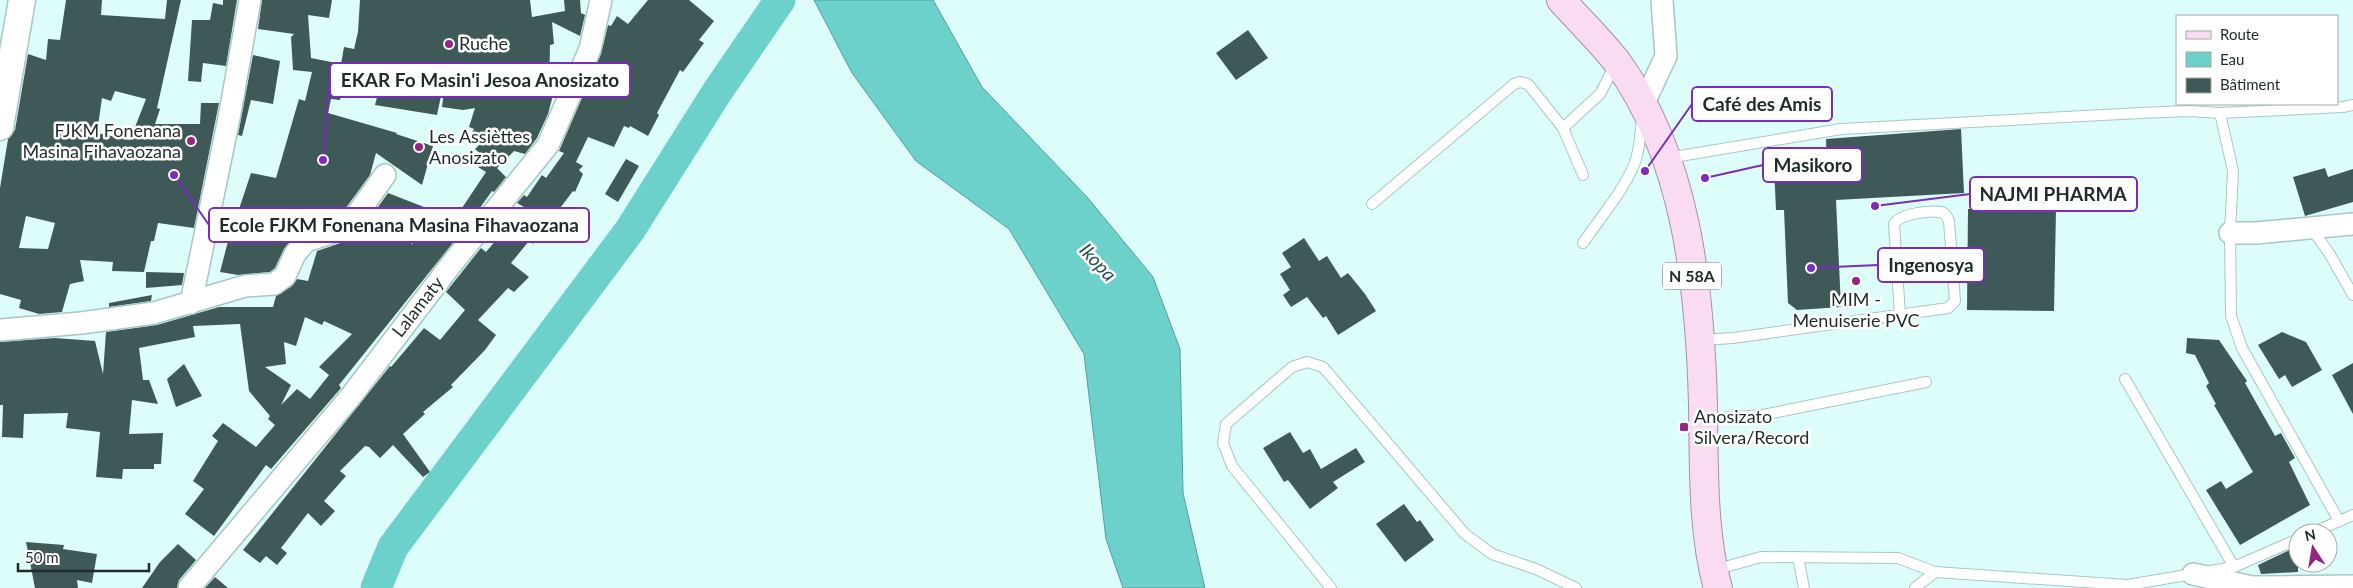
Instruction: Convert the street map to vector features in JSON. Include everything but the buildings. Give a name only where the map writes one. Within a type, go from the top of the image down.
[{"type":"main road","name":"N 58A","points":[[1561,0],[1616,61],[1643,105],[1666,158],[1685,226],[1701,340],[1707,508],[1716,579]]},
{"type":"street","points":[[0,127],[22,0]]},
{"type":"street","points":[[191,303],[231,108],[250,0]]},
{"type":"street","name":"Lalamaty","points":[[189,588],[350,396],[450,266],[548,145],[590,49],[601,0]]},
{"type":"street","points":[[1643,105],[1666,56],[1662,0]]},
{"type":"street","points":[[0,330],[81,323],[154,313],[245,286],[274,284],[285,276],[295,254],[306,242],[348,227],[385,174]]},
{"type":"street","points":[[2230,232],[2353,224]]},
{"type":"street","points":[[2193,574],[2252,587],[2353,586]]},
{"type":"lane","points":[[1563,128],[1600,94],[1616,61]]},
{"type":"lane","points":[[1372,204],[1514,84],[1520,82],[1528,84],[1563,128],[1583,175]]},
{"type":"lane","points":[[1666,158],[1841,129],[2140,112],[2189,111],[2220,114],[2343,107],[2353,104]]},
{"type":"lane","points":[[1583,243],[1623,185],[1634,165],[1640,145],[1643,105]]},
{"type":"lane","points":[[2220,114],[2233,171],[2230,232],[2231,316],[2242,348],[2339,521]]},
{"type":"lane","points":[[1701,340],[1733,338],[1900,315],[1948,308],[1955,301],[1950,220],[1940,212],[1905,216],[1897,219],[1894,224],[1900,315]]},
{"type":"lane","points":[[2311,228],[2329,253],[2353,295]]},
{"type":"lane","points":[[1331,588],[1232,466],[1223,443],[1226,424],[1292,367],[1307,362],[1323,367],[1465,534],[1492,554],[1536,569],[1576,588]]},
{"type":"lane","points":[[2125,379],[2234,567]]},
{"type":"lane","points":[[1703,419],[1763,415],[1926,382]]},
{"type":"lane","points":[[2334,523],[2353,514]]},
{"type":"lane","points":[[1716,579],[1761,557],[1898,558],[1935,572],[2128,585],[2234,567],[2288,543]]},
{"type":"lane","points":[[1798,557],[1804,588]]},
{"type":"lane","points":[[1915,588],[1935,572]]},
{"type":"water","name":"Ikopa","points":[[814,0],[933,0],[982,87],[1087,197],[1153,277],[1180,349],[1183,493],[1205,588],[1123,588],[1106,539],[1084,354],[1009,229],[916,161],[852,73]]},
{"type":"waterway","points":[[376,588],[393,547],[630,230],[717,92],[780,0]]},
{"type":"place","name":"Ruche","points":[[449,44]]},
{"type":"place","name":"FJKM Fonenana Masina Fihavaozana","points":[[191,141]]},
{"type":"place","name":"Les Assièttes Anosizato","points":[[419,147]]},
{"type":"place","name":"EKAR Fo Masin'i Jesoa Anosizato","points":[[323,160]]},
{"type":"place","name":"Café des Amis","points":[[1645,171]]},
{"type":"place","name":"Ecole FJKM Fonenana Masina Fihavaozana","points":[[174,175]]},
{"type":"place","name":"Masikoro","points":[[1705,178]]},
{"type":"place","name":"NAJMI PHARMA","points":[[1875,206]]},
{"type":"place","name":"Ingenosya","points":[[1811,268]]},
{"type":"place","name":"MIM - Menuiserie PVC","points":[[1856,281]]},
{"type":"place","name":"Anosizato Silvera/Record","points":[[1684,427]]}]
